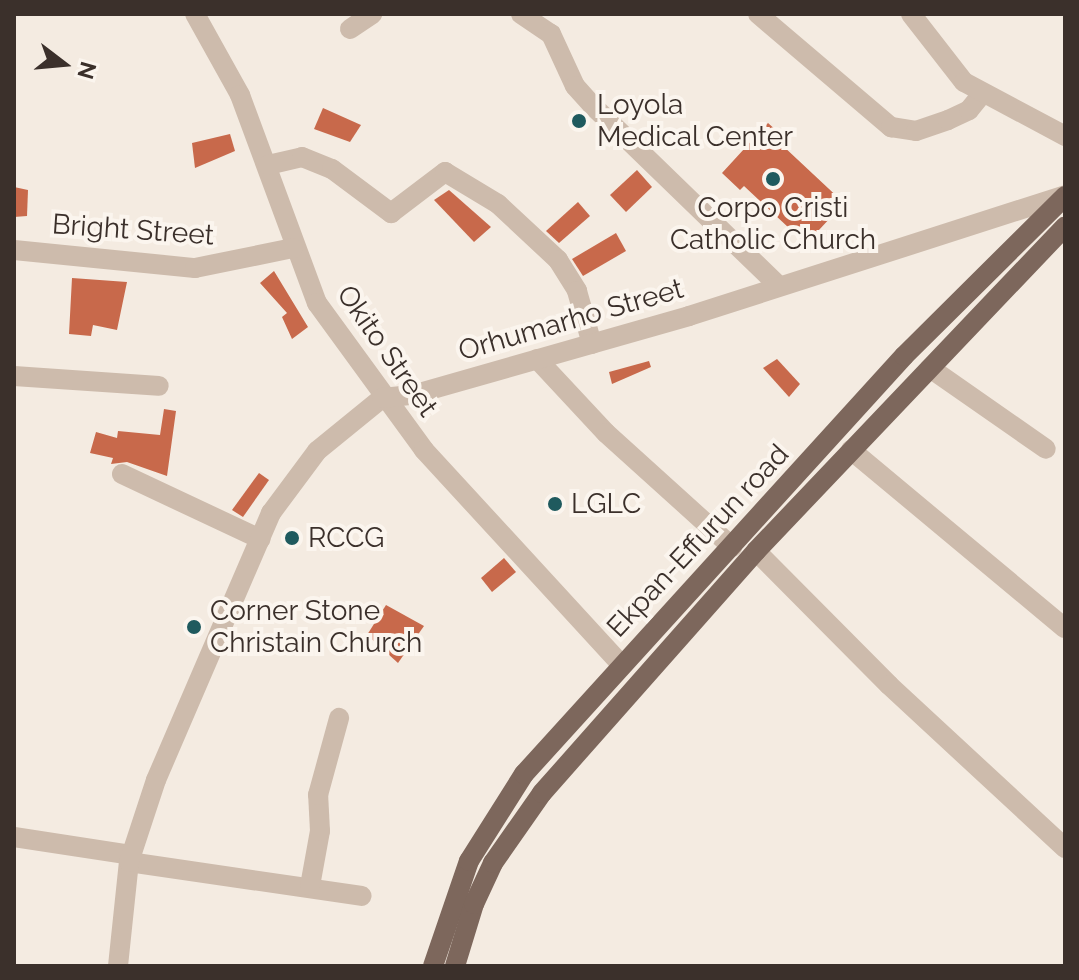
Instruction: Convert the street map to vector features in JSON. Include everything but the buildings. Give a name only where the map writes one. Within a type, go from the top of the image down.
[{"type":"main road","name":"Ekpan-Effurun road","points":[[433,966],[469,861],[524,774],[986,269],[1065,195]]},
{"type":"main road","points":[[455,966],[474,904],[493,863],[542,793],[756,551],[1065,227]]},
{"type":"main road","points":[[524,774],[542,793]]},
{"type":"street","name":"Okito Street","points":[[195,14],[240,95],[268,165],[293,248],[317,303],[382,398],[622,665]]},
{"type":"street","points":[[350,29],[372,14]]},
{"type":"street","points":[[521,14],[551,34],[575,86],[592,105],[778,285]]},
{"type":"street","points":[[758,14],[891,127],[916,131],[948,120],[969,110],[982,94]]},
{"type":"street","points":[[911,14],[964,82],[1065,136]]},
{"type":"street","points":[[268,165],[280,158],[312,161],[368,192],[391,213],[445,172],[498,204],[558,260],[577,291],[592,344]]},
{"type":"street","name":"Orhumarho Street","points":[[382,398],[412,395],[592,344],[1065,195]]},
{"type":"street","name":"Bright Street","points":[[14,250],[195,268],[293,248]]},
{"type":"street","points":[[537,359],[606,433],[732,547]]},
{"type":"street","points":[[930,368],[1046,449]]},
{"type":"street","points":[[14,376],[159,386]]},
{"type":"street","points":[[118,966],[130,859],[156,780],[271,513],[317,451],[382,398]]},
{"type":"street","points":[[851,450],[1065,628]]},
{"type":"street","points":[[122,474],[260,539]]},
{"type":"street","points":[[756,551],[889,685],[1065,848]]},
{"type":"street","points":[[310,886],[320,831],[318,795],[339,718]]},
{"type":"street","points":[[14,837],[255,878],[266,885],[310,886],[362,896]]},
{"type":"place","name":"Loyola Medical Center","points":[[579,121]]},
{"type":"place","name":"Corpo Cristi Catholic Church","points":[[773,179]]},
{"type":"place","name":"LGLC","points":[[555,504]]},
{"type":"place","name":"RCCG","points":[[292,538]]},
{"type":"place","name":"Corner Stone Christain Church","points":[[194,627]]}]
